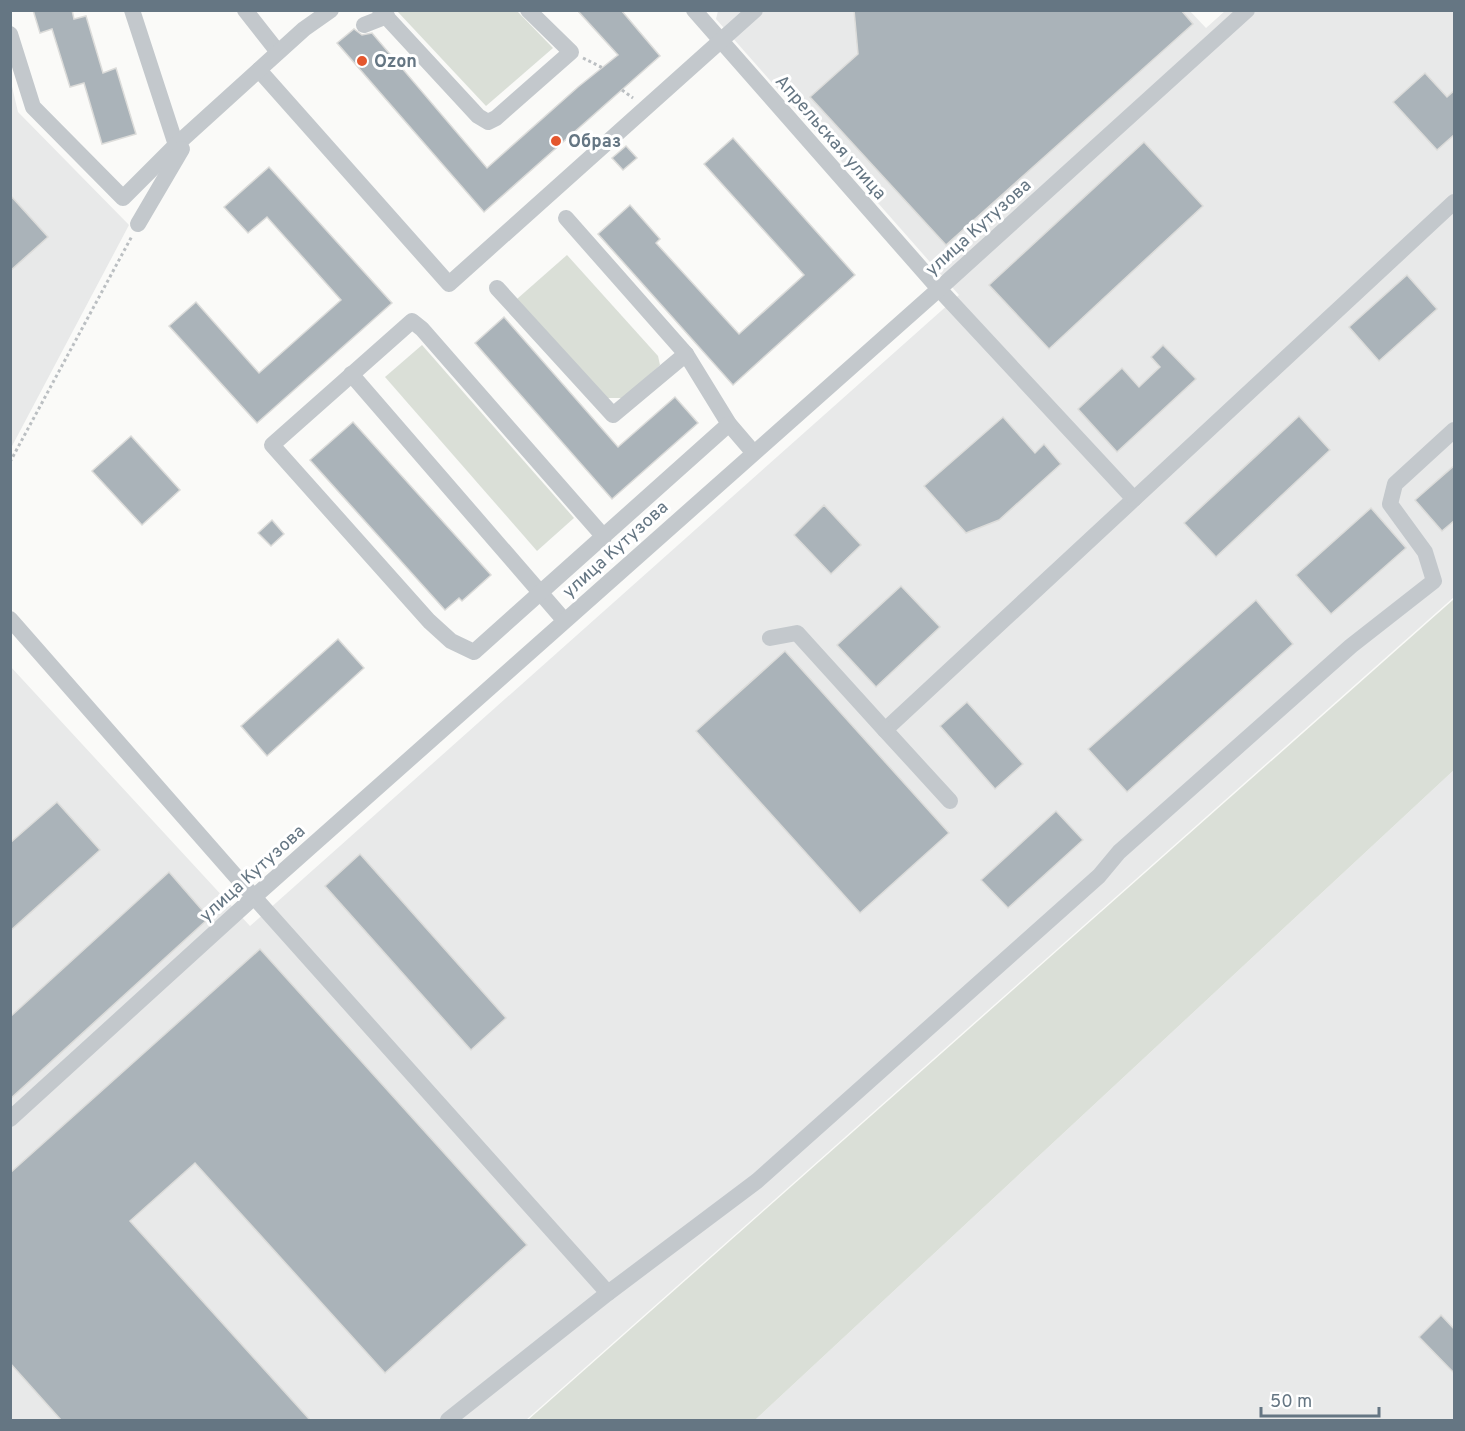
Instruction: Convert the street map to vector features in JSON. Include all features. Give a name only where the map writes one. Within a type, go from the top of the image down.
[{"type":"street","points":[[132,10],[176,145]]},
{"type":"street","points":[[245,10],[278,52]]},
{"type":"street","points":[[10,34],[33,107],[123,198],[194,128],[278,52],[304,29],[331,10]]},
{"type":"street","points":[[364,25],[383,14],[478,116],[488,122],[496,118],[571,52],[528,10]]},
{"type":"street","name":"Апрельская улица","points":[[694,10],[939,289],[1134,499]]},
{"type":"street","points":[[259,70],[450,284],[755,10]]},
{"type":"street","name":"улица Кутузова","points":[[10,1119],[254,897],[939,289],[1247,10]]},
{"type":"street","points":[[138,224],[194,128]]},
{"type":"street","points":[[885,729],[1455,202]]},
{"type":"street","points":[[566,218],[686,354],[729,424],[753,452]]},
{"type":"street","points":[[497,288],[613,415],[686,354]]},
{"type":"street","points":[[604,537],[423,329],[412,321],[272,445],[429,621],[451,641],[474,651],[541,594],[729,424]]},
{"type":"street","points":[[351,374],[564,620]]},
{"type":"street","points":[[448,1420],[608,1293],[757,1181],[1099,876],[1119,852],[1351,646],[1434,581],[1425,552],[1390,504],[1395,484],[1455,430]]},
{"type":"street","points":[[10,619],[254,897],[608,1293]]},
{"type":"street","points":[[770,638],[797,633],[951,801]]},
{"type":"path","points":[[571,52],[603,68]]},
{"type":"path","points":[[10,462],[138,224]]},
{"type":"shaded area","points":[[1189,10],[1206,28],[1225,11],[1454,11],[1454,597],[526,1420],[11,1420],[10,666],[250,926],[959,295],[716,19],[718,11]]},
{"type":"shaded area","points":[[397,11],[517,11],[553,48],[486,106]]},
{"type":"shaded area","points":[[10,78],[18,112],[129,225],[11,448]]},
{"type":"shaded area","points":[[567,255],[658,356],[660,365],[624,398],[607,398],[517,299]]},
{"type":"shaded area","points":[[422,345],[574,518],[537,551],[385,377]]},
{"type":"shaded area","points":[[1454,599],[1454,770],[755,1420],[528,1420]]},
{"type":"shaded area","points":[[1454,770],[1454,1420],[755,1420]]},
{"type":"building","points":[[33,10],[72,10],[74,19],[86,16],[103,73],[116,68],[136,134],[102,144],[84,83],[70,87],[52,29],[40,33]]},
{"type":"building","points":[[577,10],[621,10],[660,56],[484,212],[337,43],[354,29],[362,35],[372,33],[487,168],[578,87],[618,55]]},
{"type":"building","points":[[854,10],[1181,10],[1193,24],[946,245],[810,97],[858,54]]},
{"type":"building","points":[[1425,73],[1447,97],[1455,90],[1455,134],[1437,150],[1393,102]]},
{"type":"building","points":[[733,138],[855,275],[733,385],[598,234],[630,205],[660,239],[656,243],[739,334],[804,275],[704,164]]},
{"type":"building","points":[[1144,142],[1203,206],[1049,349],[989,285]]},
{"type":"building","points":[[626,146],[637,158],[623,170],[612,158]]},
{"type":"building","points":[[269,167],[392,303],[257,423],[169,326],[196,302],[259,373],[341,300],[267,217],[248,233],[224,207]]},
{"type":"building","points":[[10,195],[48,237],[10,271]]},
{"type":"building","points":[[1407,275],[1437,309],[1379,361],[1349,327]]},
{"type":"building","points":[[504,317],[618,447],[675,397],[698,423],[612,499],[475,343]]},
{"type":"building","points":[[1163,345],[1196,379],[1117,452],[1078,409],[1122,368],[1139,387],[1160,367],[1151,357]]},
{"type":"building","points":[[1299,416],[1330,450],[1216,557],[1184,523]]},
{"type":"building","points":[[1003,417],[1035,453],[1044,444],[1061,464],[999,520],[966,533],[924,486]]},
{"type":"building","points":[[353,422],[491,575],[462,601],[459,598],[445,610],[310,460]]},
{"type":"building","points":[[131,436],[180,490],[142,525],[92,471]]},
{"type":"building","points":[[1455,465],[1455,520],[1442,531],[1415,500]]},
{"type":"building","points":[[824,505],[861,545],[831,574],[794,535]]},
{"type":"building","points":[[1371,508],[1406,548],[1331,614],[1296,575]]},
{"type":"building","points":[[272,520],[284,534],[271,546],[258,533]]},
{"type":"building","points":[[901,586],[940,627],[876,687],[837,645]]},
{"type":"building","points":[[1256,600],[1293,644],[1127,792],[1088,749]]},
{"type":"building","points":[[338,639],[364,668],[267,756],[241,726]]},
{"type":"building","points":[[785,651],[949,833],[860,913],[696,731]]},
{"type":"building","points":[[967,702],[1023,764],[995,789],[940,726]]},
{"type":"building","points":[[57,802],[100,850],[10,931],[10,843]]},
{"type":"building","points":[[1056,811],[1083,840],[1008,908],[981,880]]},
{"type":"building","points":[[360,854],[506,1018],[471,1050],[325,886]]},
{"type":"building","points":[[169,872],[209,918],[10,1099],[10,1017]]},
{"type":"building","points":[[260,949],[527,1245],[385,1373],[195,1163],[130,1221],[310,1420],[61,1420],[10,1363],[10,1173]]},
{"type":"building","points":[[1441,1315],[1455,1330],[1455,1374],[1419,1337]]},
{"type":"place","name":"Ozon","points":[[362,61]]},
{"type":"place","name":"Образ","points":[[556,141]]}]
